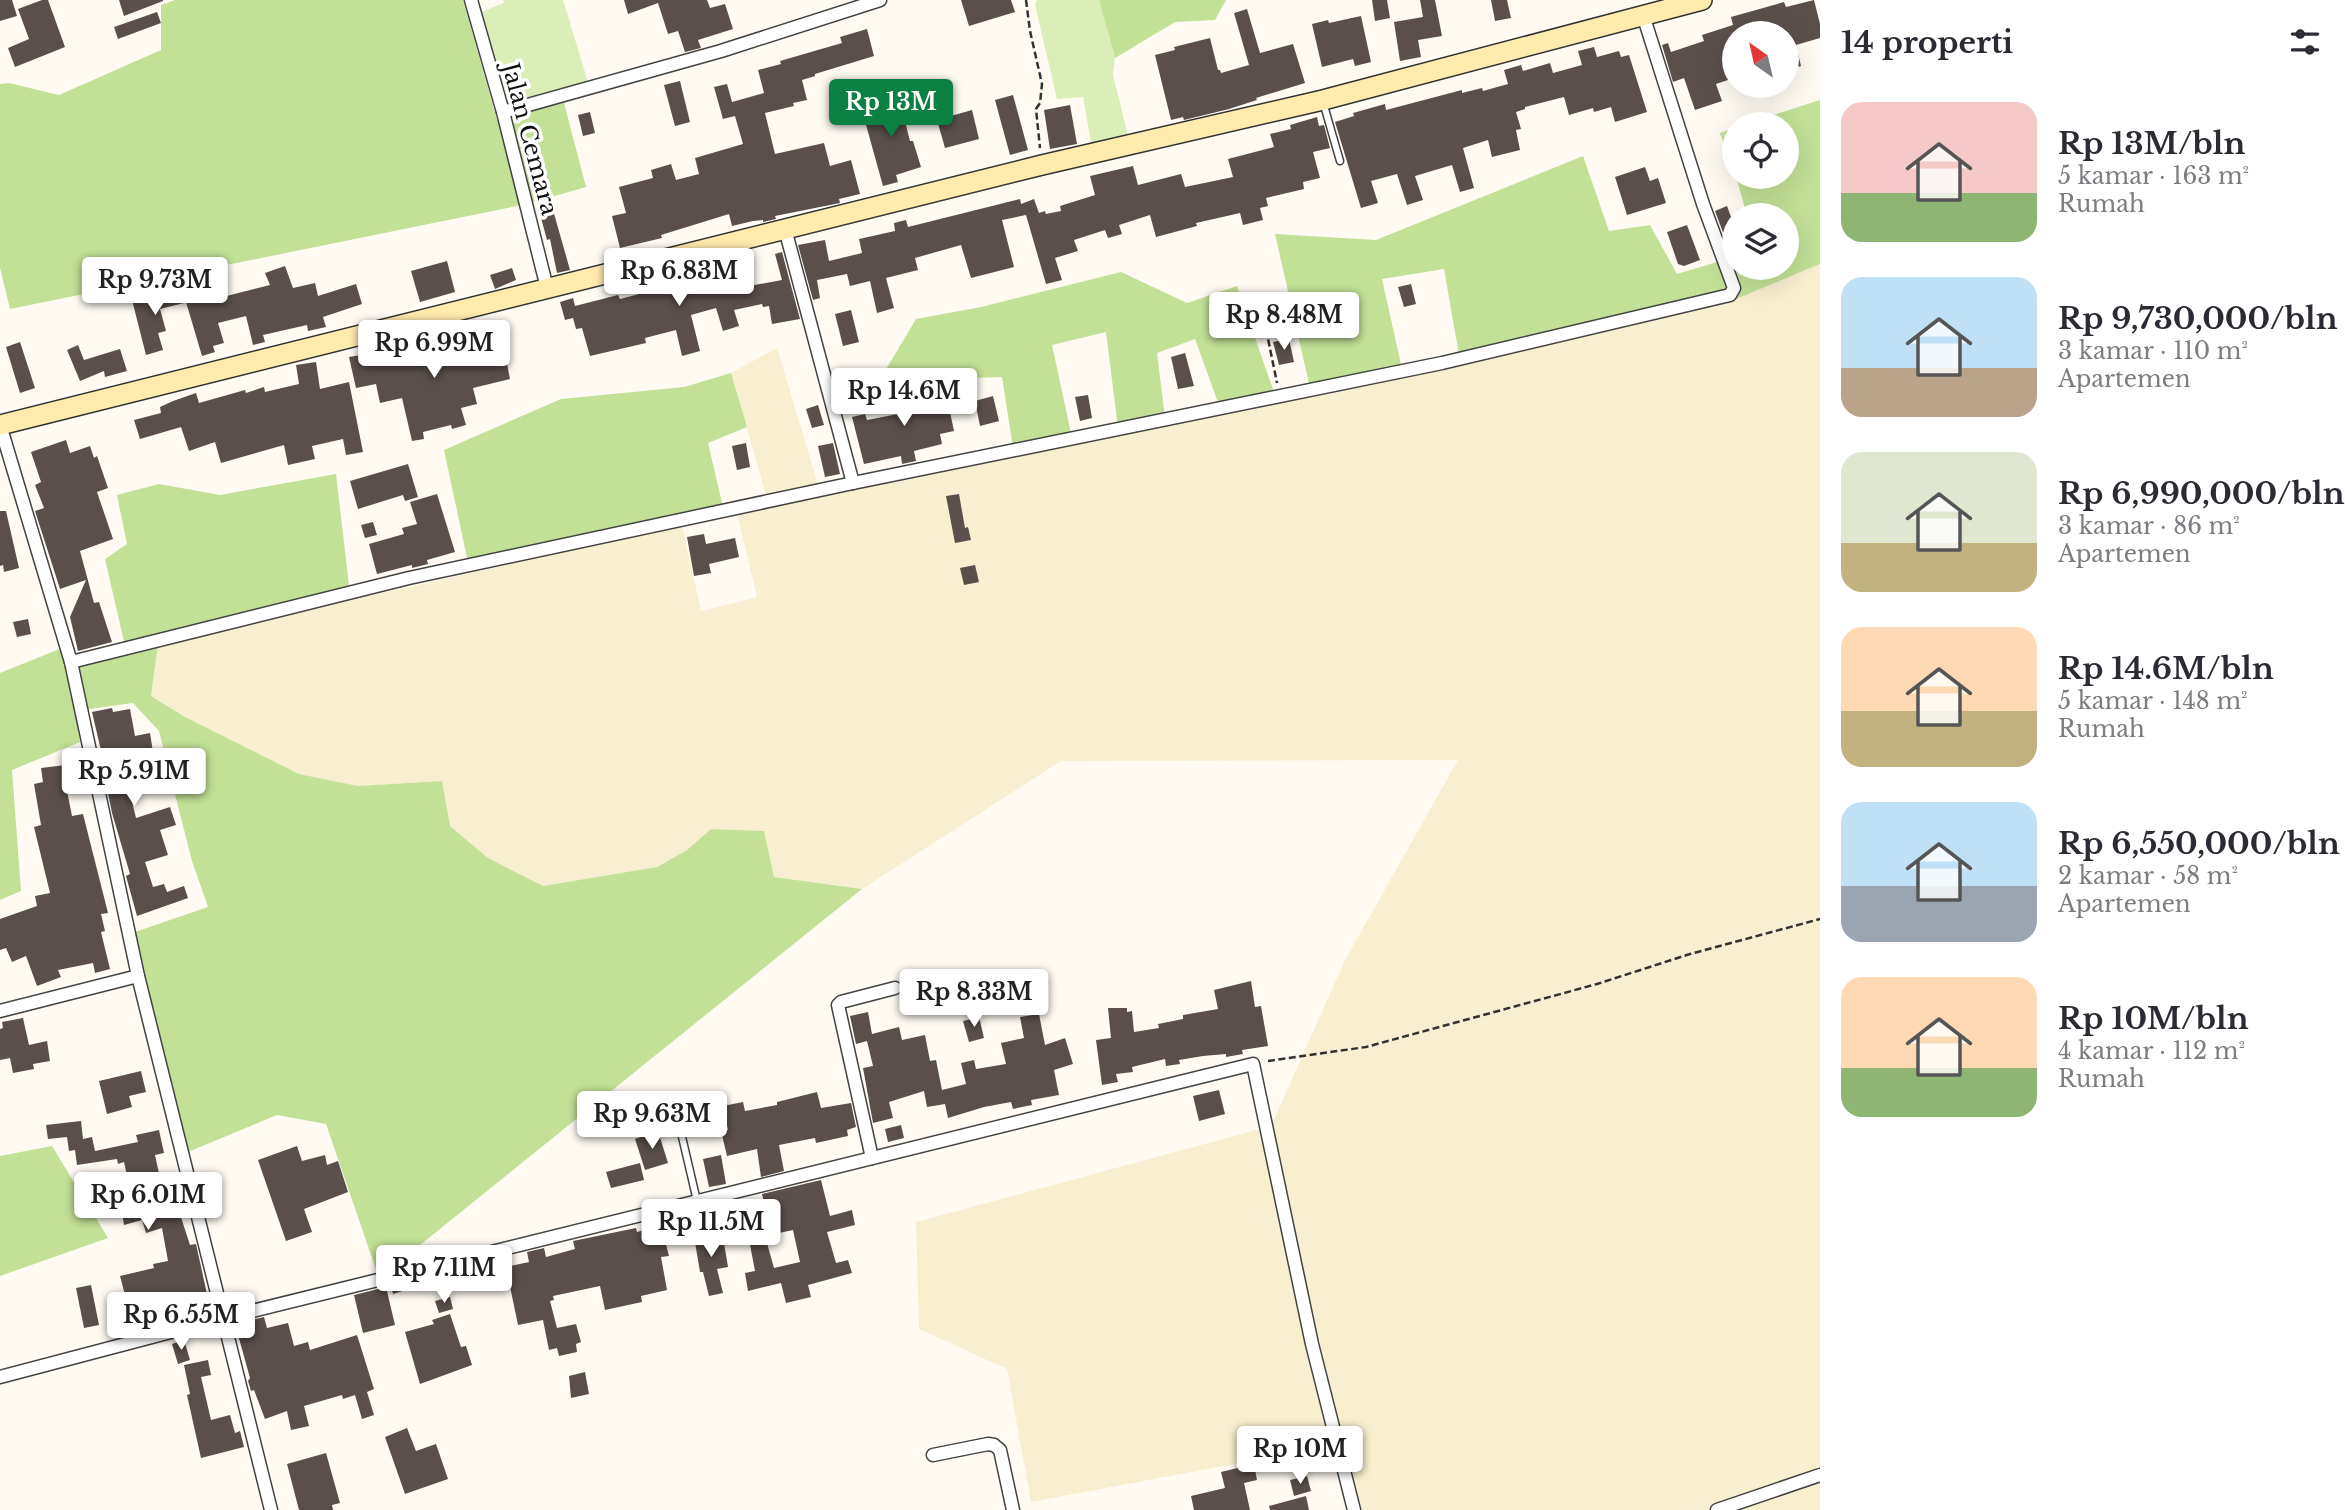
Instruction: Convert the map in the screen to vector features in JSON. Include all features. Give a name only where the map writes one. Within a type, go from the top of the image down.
[{"type":"street","name":"Jalan Cemara","points":[[471,0],[503,112],[547,288]]},
{"type":"street","points":[[503,112],[720,51],[880,0]]},
{"type":"street","points":[[271,1510],[138,976],[71,662],[0,425],[1042,165],[1323,100],[1702,0]]},
{"type":"street","points":[[71,662],[409,578],[853,483],[1442,363],[1733,293],[1734,288],[1703,204],[1643,15]]},
{"type":"street","points":[[785,229],[853,483]]},
{"type":"street","points":[[0,1011],[138,976]]},
{"type":"street","points":[[872,1158],[838,1005],[894,988]]},
{"type":"street","points":[[0,1377],[225,1318],[1253,1064],[1312,1343],[1354,1510]]},
{"type":"street","points":[[933,1455],[994,1445],[1000,1450],[1013,1510]]},
{"type":"street","points":[[1717,1510],[1820,1475]]},
{"type":"lane","points":[[1323,100],[1340,161]]},
{"type":"lane","points":[[676,1111],[697,1201]]},
{"type":"path","points":[[1026,0],[1042,84],[1040,103],[1036,110],[1042,165]]},
{"type":"path","points":[[1264,319],[1279,397]]},
{"type":"path","points":[[1253,1064],[1366,1047],[1820,919]]},
{"type":"shaded area","points":[[1820,264],[1820,1510],[1346,1510],[1331,1446],[1031,1502],[1007,1369],[919,1329],[916,1222],[1271,1126],[1345,960],[1458,760],[1061,761],[862,889],[774,877],[763,831],[711,829],[687,850],[657,867],[543,886],[488,858],[450,826],[442,781],[358,786],[299,774],[185,717],[151,696],[158,644],[682,525],[701,611],[757,597],[737,514],[768,502],[731,373],[777,348],[820,491],[1461,360],[1734,300],[1782,280],[1799,280],[1799,273]]},
{"type":"green space","points":[[175,0],[463,0],[497,120],[564,103],[586,187],[527,204],[10,309],[0,268],[0,84],[9,83],[59,95],[161,50],[161,5]]},
{"type":"green space","points":[[503,0],[563,0],[591,92],[502,116],[473,15],[504,3]]},
{"type":"green space","points":[[1037,0],[1099,0],[1115,58],[1113,75],[1130,144],[1093,154],[1083,97],[1057,99],[1035,5]]},
{"type":"green space","points":[[1099,0],[1226,0],[1215,20],[1175,22],[1115,58]]},
{"type":"green space","points":[[1820,100],[1820,264],[1799,273],[1799,203],[1744,203],[1739,189],[1799,189],[1799,112],[1782,112]]},
{"type":"green space","points":[[1583,156],[1609,231],[1650,225],[1677,274],[1722,261],[1722,280],[1782,280],[1734,300],[1459,355],[1444,269],[1382,279],[1402,369],[1310,388],[1275,234],[1376,240]]},
{"type":"green space","points":[[1121,272],[1187,303],[1237,286],[1275,395],[1220,408],[1195,339],[1157,353],[1165,418],[1118,428],[1106,332],[1052,345],[1072,438],[1013,448],[1002,377],[879,381],[916,319],[981,307]]},
{"type":"green space","points":[[731,373],[747,427],[708,443],[724,511],[469,567],[444,450],[561,399],[684,387]]},
{"type":"green space","points":[[336,474],[350,594],[158,644],[151,696],[185,717],[299,774],[358,786],[442,781],[450,826],[488,858],[543,886],[657,867],[687,850],[711,829],[764,831],[774,877],[862,889],[379,1278],[326,1124],[277,1115],[183,1154],[129,934],[208,907],[192,861],[159,731],[133,703],[75,711],[80,742],[12,770],[21,891],[0,900],[0,673],[62,648],[67,666],[126,650],[105,559],[127,544],[117,495],[159,484],[220,495]]},
{"type":"green space","points":[[52,1146],[108,1238],[0,1276],[0,1156]]},
{"type":"building","points":[[0,0],[12,0],[17,16],[0,21]]},
{"type":"building","points":[[48,0],[65,47],[15,67],[8,48],[29,39],[18,9]]},
{"type":"building","points":[[119,0],[163,0],[163,1],[124,16]]},
{"type":"building","points":[[624,0],[707,0],[710,8],[725,4],[733,29],[698,40],[701,48],[685,52],[678,31],[668,34],[658,3],[628,14]]},
{"type":"building","points":[[961,0],[1011,0],[1015,12],[969,26]]},
{"type":"building","points":[[1372,0],[1387,0],[1390,18],[1375,21]]},
{"type":"building","points":[[1420,0],[1435,0],[1442,36],[1418,40],[1421,57],[1400,61],[1394,22],[1423,17]]},
{"type":"building","points":[[1491,0],[1507,0],[1511,18],[1495,21]]},
{"type":"building","points":[[1814,0],[1820,24],[1820,38],[1799,44],[1799,21],[1732,21],[1731,17],[1784,2],[1786,7]]},
{"type":"building","points":[[1247,9],[1260,53],[1293,44],[1305,83],[1229,109],[1184,120],[1183,117],[1171,120],[1155,55],[1210,38],[1221,73],[1249,65],[1234,13]]},
{"type":"building","points":[[157,12],[161,23],[118,39],[114,27]]},
{"type":"building","points":[[1361,16],[1371,62],[1355,66],[1353,59],[1322,67],[1312,24]]},
{"type":"building","points":[[867,29],[874,56],[802,80],[807,100],[765,113],[775,154],[824,143],[830,166],[851,160],[860,194],[839,199],[840,203],[775,216],[776,219],[763,222],[753,221],[732,226],[729,214],[661,235],[662,238],[620,248],[612,216],[626,213],[619,187],[653,178],[651,170],[671,164],[676,180],[699,174],[695,158],[743,144],[735,116],[723,119],[714,87],[727,84],[732,102],[764,93],[758,70],[842,43],[840,37]]},
{"type":"building","points":[[1722,29],[1722,82],[1716,84],[1722,101],[1695,110],[1684,78],[1673,82],[1662,45],[1668,43],[1671,52],[1704,41],[1702,35]]},
{"type":"building","points":[[1594,47],[1597,57],[1619,51],[1621,57],[1629,55],[1647,112],[1615,122],[1611,107],[1594,112],[1593,108],[1569,115],[1564,97],[1525,107],[1516,112],[1521,129],[1516,130],[1520,150],[1492,157],[1488,140],[1463,148],[1474,188],[1460,192],[1452,165],[1415,176],[1423,200],[1407,205],[1397,174],[1371,181],[1378,203],[1361,208],[1335,122],[1354,116],[1353,113],[1385,104],[1386,110],[1462,90],[1462,93],[1482,88],[1483,91],[1508,84],[1504,70],[1521,65],[1523,71],[1550,63],[1553,73],[1582,65],[1578,51]]},
{"type":"building","points":[[680,81],[690,122],[675,126],[664,85]]},
{"type":"building","points":[[897,90],[910,141],[913,141],[921,167],[896,175],[898,182],[883,186],[863,114],[878,109],[875,97]]},
{"type":"building","points":[[1013,95],[1028,150],[1010,155],[995,100]]},
{"type":"building","points":[[1070,105],[1077,144],[1050,149],[1044,110]]},
{"type":"building","points":[[972,110],[979,139],[945,148],[937,120]]},
{"type":"building","points":[[590,112],[595,133],[583,136],[578,115]]},
{"type":"building","points":[[1317,117],[1319,126],[1324,125],[1330,148],[1313,152],[1320,178],[1303,182],[1304,189],[1266,198],[1268,206],[1260,208],[1263,220],[1243,225],[1240,213],[1196,223],[1197,226],[1156,237],[1150,215],[1119,225],[1122,234],[1108,238],[1105,230],[1074,240],[1078,251],[1055,258],[1062,280],[1046,284],[1026,215],[1002,220],[1014,267],[971,278],[961,245],[915,258],[918,270],[886,278],[894,308],[877,313],[870,281],[850,286],[847,274],[817,280],[820,298],[813,300],[798,245],[825,240],[829,261],[862,253],[859,239],[895,231],[894,223],[906,220],[908,227],[1020,199],[1021,204],[1034,199],[1039,213],[1061,211],[1060,206],[1095,195],[1090,176],[1133,166],[1138,185],[1181,174],[1185,187],[1233,177],[1228,159],[1274,147],[1270,134],[1291,129],[1290,125]]},
{"type":"building","points":[[1645,167],[1650,181],[1658,178],[1666,203],[1627,215],[1615,177]]},
{"type":"building","points":[[1722,208],[1722,230],[1715,211]]},
{"type":"building","points":[[553,210],[570,270],[557,273],[550,239],[547,240],[540,214]]},
{"type":"building","points":[[1687,225],[1700,260],[1684,266],[1678,264],[1667,232]]},
{"type":"building","points":[[782,252],[800,319],[772,324],[769,306],[763,307],[762,304],[734,310],[739,326],[723,331],[716,308],[691,315],[700,351],[682,356],[676,330],[645,338],[646,343],[590,356],[582,328],[576,329],[573,318],[565,320],[560,302],[573,298],[575,306],[618,295],[620,299],[647,292],[643,279],[660,275],[662,284],[720,267],[719,261],[734,258],[739,278],[747,277],[749,286],[782,280],[775,254]]},
{"type":"building","points":[[447,261],[455,292],[420,302],[411,271]]},
{"type":"building","points":[[285,266],[293,288],[315,283],[318,296],[356,284],[362,304],[323,317],[326,327],[308,331],[307,325],[263,335],[265,342],[253,345],[246,316],[218,323],[224,343],[213,346],[215,352],[202,356],[186,302],[198,298],[199,303],[270,285],[265,273]]},
{"type":"building","points":[[512,268],[516,280],[495,289],[490,275]]},
{"type":"building","points":[[1411,284],[1416,304],[1404,307],[1398,287]]},
{"type":"building","points":[[180,287],[184,303],[160,309],[166,331],[158,333],[163,350],[146,355],[132,300]]},
{"type":"building","points":[[851,310],[859,342],[843,346],[835,314]]},
{"type":"building","points":[[460,333],[464,347],[502,338],[510,379],[473,388],[477,404],[461,408],[466,425],[452,429],[451,425],[423,432],[424,439],[412,441],[402,398],[380,403],[376,384],[356,388],[349,357],[385,351],[387,362],[428,352],[426,341]]},
{"type":"building","points":[[1289,339],[1294,362],[1279,365],[1273,342]]},
{"type":"building","points":[[20,342],[35,388],[20,393],[6,347]]},
{"type":"building","points":[[78,345],[84,360],[120,349],[127,371],[105,377],[104,371],[80,381],[67,350]]},
{"type":"building","points":[[1185,353],[1194,386],[1178,389],[1171,357]]},
{"type":"building","points":[[316,362],[320,389],[349,382],[363,452],[346,455],[343,439],[312,446],[315,459],[288,465],[284,445],[221,463],[215,442],[189,451],[181,427],[140,439],[134,420],[161,413],[160,407],[173,401],[196,393],[199,403],[245,390],[246,393],[264,387],[265,392],[299,384],[296,365]]},
{"type":"building","points":[[909,386],[912,400],[946,393],[954,431],[940,434],[942,444],[914,451],[916,461],[902,464],[901,456],[864,464],[852,417],[865,414],[867,420],[898,414],[893,390]]},
{"type":"building","points":[[1088,395],[1092,418],[1080,421],[1075,397]]},
{"type":"building","points":[[993,396],[999,421],[980,426],[975,401]]},
{"type":"building","points":[[818,405],[824,425],[812,428],[806,409]]},
{"type":"building","points":[[66,440],[70,453],[90,446],[94,458],[97,456],[108,488],[97,492],[113,539],[80,551],[94,603],[99,602],[112,642],[78,651],[70,617],[86,580],[60,589],[35,511],[44,508],[35,485],[41,482],[31,452]]},
{"type":"building","points":[[746,443],[750,467],[737,470],[732,446]]},
{"type":"building","points":[[833,443],[840,474],[825,477],[818,446]]},
{"type":"building","points":[[408,464],[418,497],[405,501],[403,495],[358,509],[350,481]]},
{"type":"building","points":[[437,494],[455,552],[427,560],[428,564],[377,574],[369,544],[404,534],[402,528],[417,524],[410,502]]},
{"type":"building","points":[[959,494],[965,528],[968,527],[971,540],[955,543],[946,496]]},
{"type":"building","points":[[0,511],[6,511],[19,568],[4,572],[3,565],[0,566]]},
{"type":"building","points":[[373,522],[377,535],[365,538],[361,525]]},
{"type":"building","points":[[704,534],[706,544],[735,538],[739,557],[709,564],[711,573],[694,576],[687,537]]},
{"type":"building","points":[[975,565],[979,582],[964,585],[960,568]]},
{"type":"building","points":[[28,619],[31,634],[17,637],[13,622]]},
{"type":"building","points":[[112,708],[113,712],[130,709],[135,736],[150,733],[153,752],[145,753],[149,771],[126,777],[136,818],[170,807],[176,825],[160,830],[168,855],[145,862],[153,887],[164,884],[167,892],[184,886],[188,898],[137,916],[126,876],[130,874],[112,813],[92,712]]},
{"type":"building","points":[[66,765],[68,777],[76,775],[79,789],[67,791],[72,816],[83,814],[108,913],[101,914],[105,931],[101,932],[110,969],[95,973],[93,963],[58,970],[61,977],[37,986],[26,956],[12,962],[6,948],[0,950],[0,919],[37,906],[35,896],[50,893],[34,827],[41,825],[34,784],[43,782],[41,768]]},
{"type":"building","points":[[1251,981],[1255,1007],[1261,1006],[1268,1046],[1242,1050],[1243,1054],[1226,1057],[1226,1054],[1179,1060],[1180,1064],[1166,1066],[1165,1059],[1132,1067],[1133,1072],[1116,1074],[1118,1082],[1102,1085],[1096,1040],[1111,1038],[1108,1008],[1127,1008],[1127,1012],[1132,1011],[1134,1032],[1159,1028],[1158,1024],[1183,1019],[1183,1015],[1218,1009],[1214,990]]},
{"type":"building","points":[[868,1012],[872,1034],[899,1027],[902,1040],[925,1035],[930,1061],[936,1060],[942,1090],[966,1084],[961,1063],[974,1060],[976,1069],[1006,1064],[1001,1043],[1024,1038],[1020,1017],[1039,1014],[1045,1045],[1065,1038],[1073,1064],[1054,1070],[1059,1095],[1031,1100],[1032,1105],[1013,1109],[1011,1102],[948,1118],[945,1104],[927,1107],[924,1091],[889,1102],[893,1118],[873,1123],[863,1068],[873,1066],[867,1041],[856,1044],[850,1016]]},
{"type":"building","points":[[979,1017],[984,1038],[969,1042],[963,1021]]},
{"type":"building","points":[[23,1018],[29,1045],[47,1041],[50,1061],[33,1064],[34,1069],[13,1073],[10,1058],[0,1060],[0,1029],[3,1028],[2,1022]]},
{"type":"building","points":[[141,1071],[146,1092],[129,1096],[132,1107],[107,1114],[99,1081]]},
{"type":"building","points":[[1219,1090],[1225,1114],[1199,1121],[1193,1096]]},
{"type":"building","points":[[817,1092],[821,1108],[851,1103],[856,1127],[847,1130],[848,1136],[816,1143],[815,1138],[779,1145],[784,1171],[761,1177],[757,1149],[727,1156],[721,1131],[728,1130],[723,1106],[743,1102],[745,1111],[777,1105],[777,1102]]},
{"type":"building","points":[[81,1121],[83,1139],[92,1137],[95,1151],[138,1142],[136,1135],[159,1130],[164,1153],[155,1155],[160,1178],[147,1181],[154,1212],[177,1205],[190,1245],[196,1244],[211,1312],[177,1319],[176,1315],[124,1328],[119,1300],[126,1299],[120,1276],[154,1268],[153,1264],[168,1261],[162,1228],[146,1233],[142,1220],[124,1225],[119,1193],[130,1190],[124,1162],[118,1164],[117,1159],[77,1165],[75,1150],[69,1151],[67,1137],[48,1139],[46,1125]]},
{"type":"building","points":[[901,1125],[904,1138],[888,1142],[885,1129]]},
{"type":"building","points":[[658,1131],[668,1163],[645,1170],[635,1139]]},
{"type":"building","points":[[297,1146],[302,1161],[325,1155],[327,1165],[338,1161],[348,1192],[304,1209],[312,1232],[286,1241],[258,1160]]},
{"type":"building","points":[[721,1155],[726,1184],[709,1187],[703,1159]]},
{"type":"building","points":[[640,1163],[644,1180],[611,1188],[606,1172]]},
{"type":"building","points":[[821,1180],[830,1216],[852,1210],[855,1225],[827,1232],[836,1263],[848,1260],[852,1273],[808,1285],[811,1297],[786,1303],[781,1283],[748,1291],[745,1273],[755,1271],[748,1234],[732,1237],[725,1203],[738,1200],[743,1219],[767,1215],[762,1194]],"holes":[[[793,1230],[800,1262],[774,1268],[765,1236]]]},
{"type":"building","points":[[661,1225],[669,1256],[661,1257],[667,1290],[641,1296],[642,1302],[605,1310],[600,1286],[553,1296],[554,1300],[550,1301],[557,1328],[576,1324],[581,1342],[576,1344],[577,1352],[559,1356],[557,1348],[549,1350],[543,1320],[518,1325],[506,1267],[529,1262],[527,1252],[544,1248],[546,1257],[575,1249],[573,1241],[636,1228],[637,1232]]},
{"type":"building","points":[[722,1231],[728,1267],[717,1269],[723,1293],[709,1296],[703,1272],[700,1272],[694,1236]]},
{"type":"building","points":[[413,1280],[415,1287],[393,1294],[391,1286]]},
{"type":"building","points":[[91,1285],[99,1325],[84,1328],[76,1288]]},
{"type":"building","points":[[386,1287],[395,1325],[363,1333],[354,1295]]},
{"type":"building","points":[[450,1297],[453,1309],[439,1313],[435,1301]]},
{"type":"building","points":[[450,1314],[461,1347],[466,1346],[472,1365],[420,1384],[405,1332],[434,1324],[432,1320]]},
{"type":"building","points":[[264,1317],[267,1328],[288,1323],[294,1346],[308,1342],[310,1350],[357,1335],[374,1389],[367,1392],[374,1415],[362,1419],[355,1395],[343,1399],[342,1395],[304,1406],[309,1426],[291,1430],[287,1411],[265,1419],[254,1390],[251,1391],[235,1324]]},
{"type":"building","points":[[184,1340],[190,1360],[178,1364],[172,1344]]},
{"type":"building","points":[[208,1360],[211,1375],[201,1377],[211,1420],[230,1415],[235,1433],[240,1431],[244,1447],[201,1458],[187,1395],[190,1394],[184,1365]]},
{"type":"building","points":[[585,1372],[589,1394],[571,1398],[569,1376]]},
{"type":"building","points":[[407,1428],[416,1451],[436,1444],[448,1479],[405,1494],[385,1437]]},
{"type":"building","points":[[326,1453],[340,1503],[332,1505],[333,1510],[299,1510],[287,1464]]},
{"type":"building","points":[[1254,1464],[1257,1480],[1244,1483],[1250,1510],[1194,1510],[1191,1496],[1225,1488],[1221,1472]]},
{"type":"building","points":[[1307,1476],[1311,1491],[1294,1496],[1290,1480]]},
{"type":"building","points":[[1306,1496],[1309,1510],[1270,1510],[1269,1506]]}]
